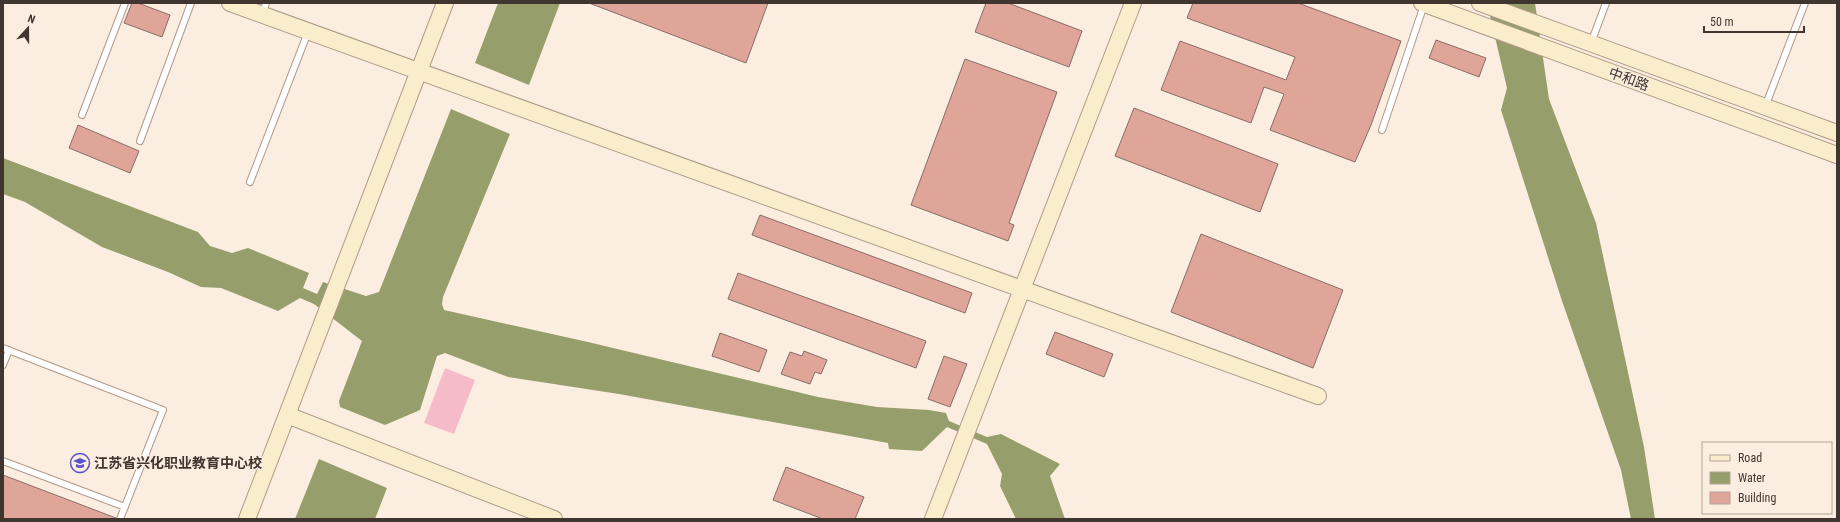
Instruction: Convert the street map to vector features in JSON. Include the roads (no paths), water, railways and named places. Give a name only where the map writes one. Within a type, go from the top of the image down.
[{"type":"street","points":[[230,3],[264,9],[308,32],[1318,396]]},
{"type":"street","points":[[247,519],[445,3]]},
{"type":"street","points":[[933,519],[1133,3]]},
{"type":"street","name":"中和路","points":[[1480,3],[1837,133]]},
{"type":"street","name":"中和路","points":[[1423,4],[1837,155]]},
{"type":"street","points":[[287,415],[554,519]]},
{"type":"lane","points":[[82,115],[124,3]]},
{"type":"lane","points":[[140,141],[191,3]]},
{"type":"lane","points":[[1591,43],[1606,3]]},
{"type":"lane","points":[[1765,107],[1805,3]]},
{"type":"lane","points":[[1382,130],[1423,4]]},
{"type":"lane","points":[[250,182],[308,32]]},
{"type":"lane","points":[[3,365],[6,349],[163,410],[120,519]]},
{"type":"lane","points":[[3,461],[125,507]]},
{"type":"water","points":[[498,3],[560,3],[529,85],[475,63]]},
{"type":"water","points":[[1487,3],[1535,3],[1549,99],[1596,223],[1644,447],[1655,519],[1631,519],[1621,470],[1562,301],[1501,110],[1507,88]]},
{"type":"water","points":[[451,109],[510,134],[443,297],[442,304],[444,310],[588,342],[818,397],[877,407],[929,410],[946,413],[949,421],[987,437],[1001,434],[1060,464],[1050,476],[1065,519],[1016,519],[1000,486],[1002,474],[987,444],[947,427],[922,451],[889,449],[888,443],[619,394],[508,377],[445,353],[437,356],[420,410],[385,425],[340,407],[339,401],[362,341],[314,304],[300,298],[278,311],[221,288],[201,287],[168,272],[102,247],[25,202],[3,194],[3,158],[198,232],[210,246],[232,253],[248,248],[309,273],[303,288],[317,294],[323,282],[366,296],[379,292]]},
{"type":"water","points":[[319,459],[387,488],[375,519],[295,519]]},
{"type":"place","name":"江苏省兴化职业教育中心校","points":[[80,463]]}]
